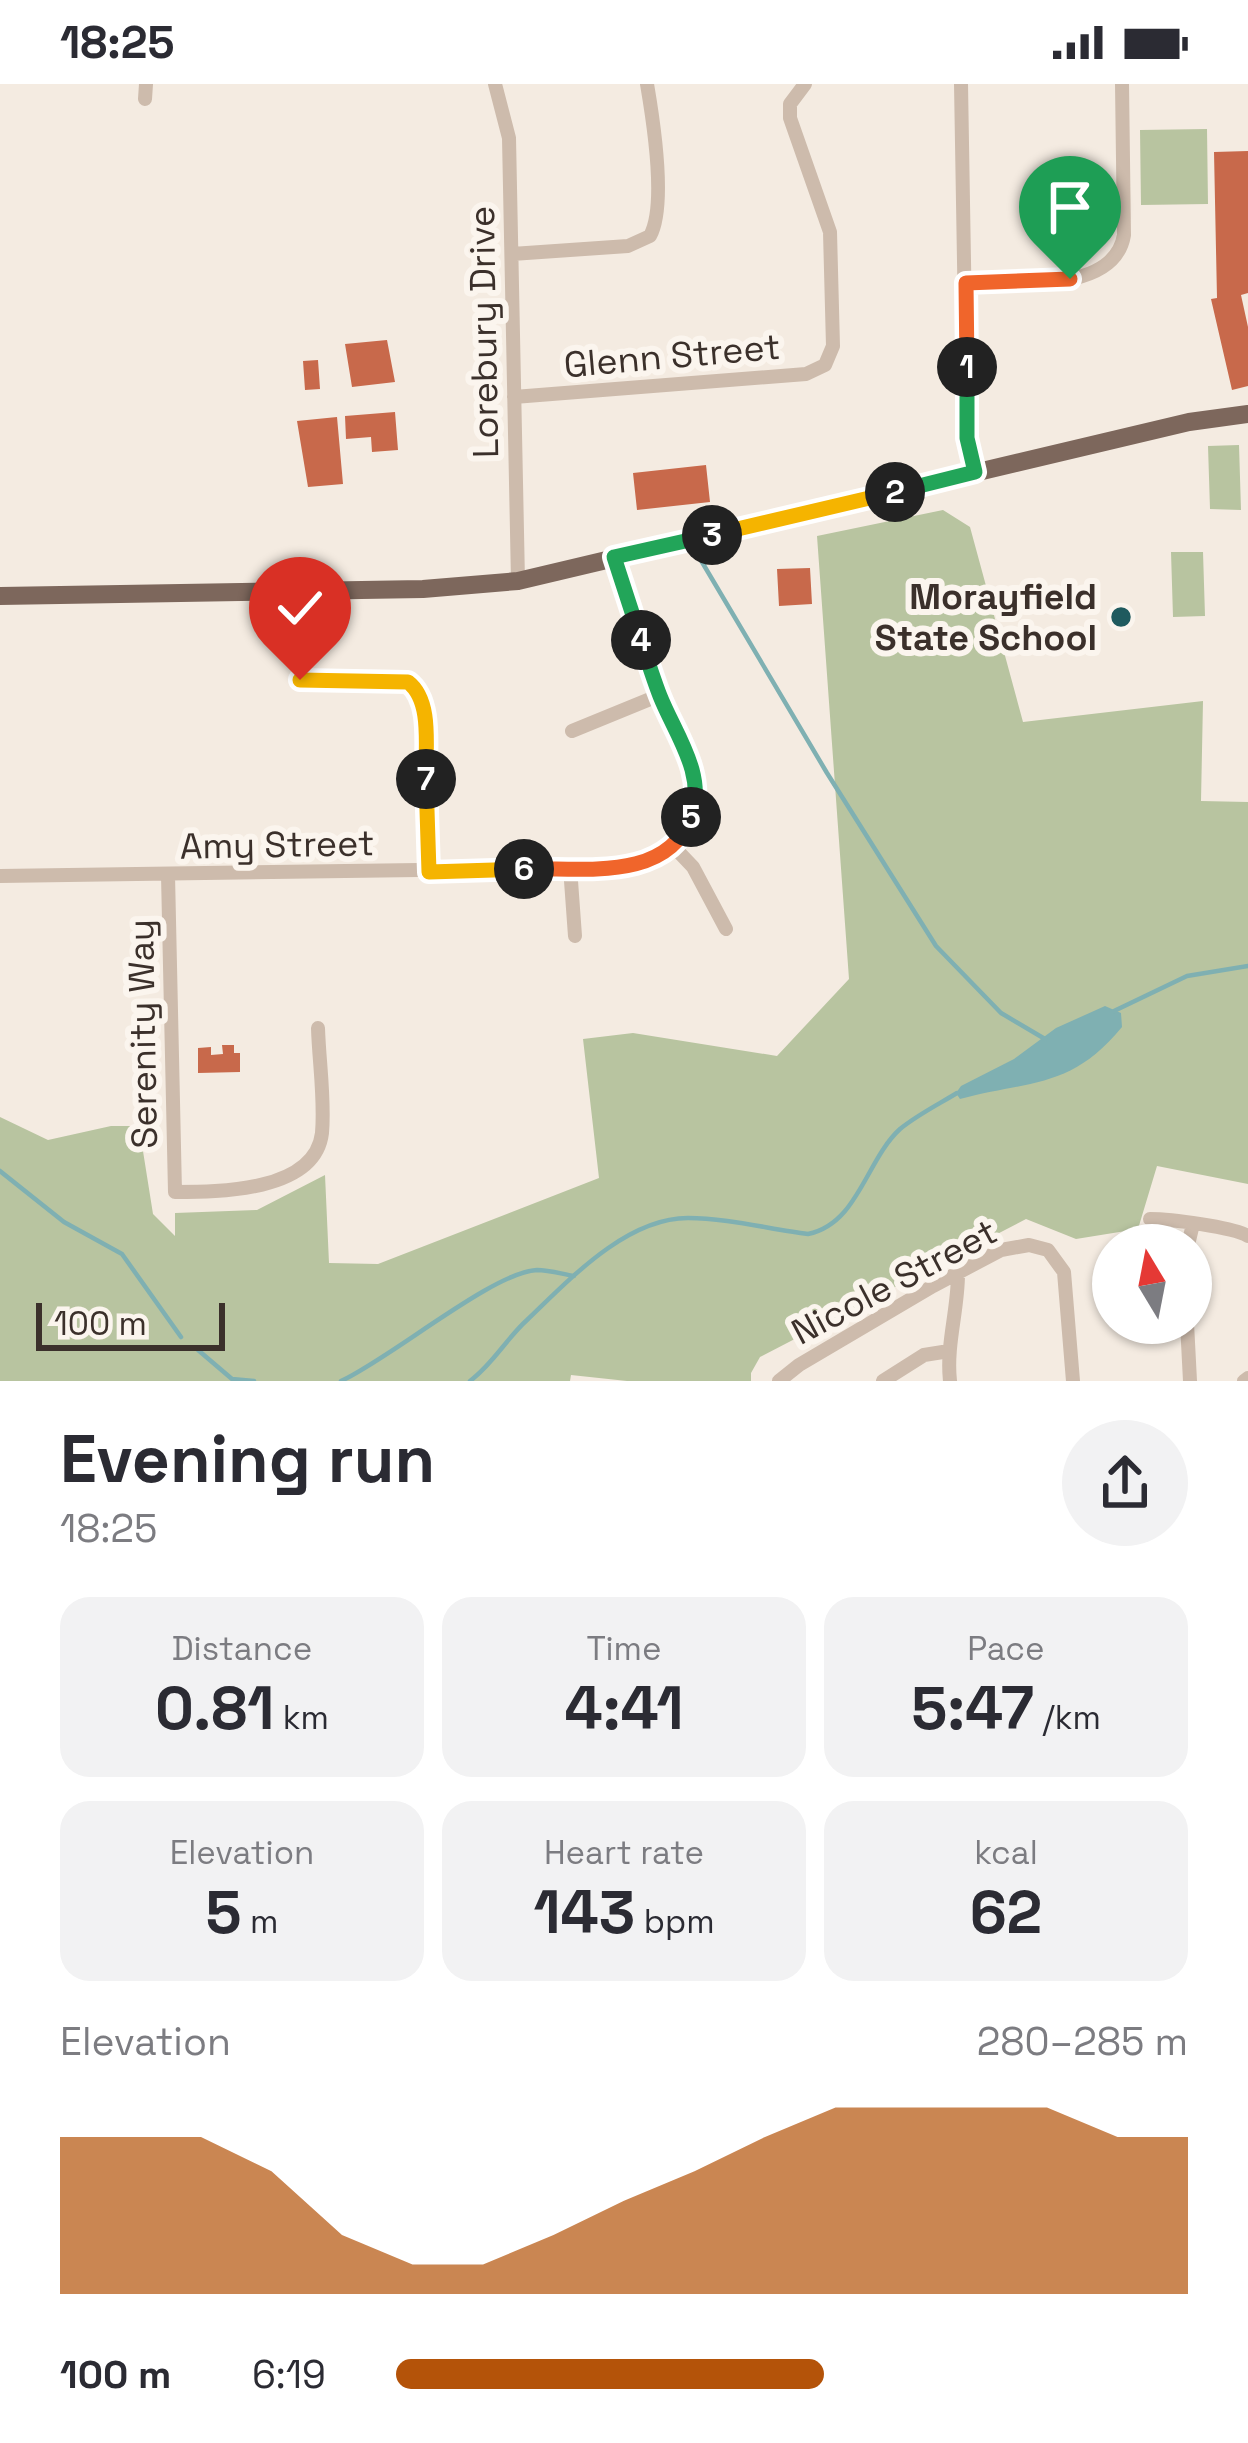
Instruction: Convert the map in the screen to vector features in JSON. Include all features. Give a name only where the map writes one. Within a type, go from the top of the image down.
[{"type":"main road","points":[[1208,418],[1248,402]]},
{"type":"main road","points":[[0,596],[423,589],[518,580],[1208,418],[1248,414]]},
{"type":"street","name":"Lorebury Drive","points":[[495,84],[509,138],[518,580]]},
{"type":"street","points":[[512,254],[628,246],[650,236],[657,213],[647,84]]},
{"type":"street","name":"Glenn Street","points":[[514,397],[806,374],[825,365],[833,346],[830,232],[790,118],[790,104],[805,84]]},
{"type":"street","points":[[962,84],[967,438],[975,472]]},
{"type":"street","points":[[966,283],[1053,282],[1103,269],[1117,259],[1124,235],[1122,84]]},
{"type":"street","points":[[614,557],[696,785],[696,804],[688,826],[673,846],[693,867],[726,929]]},
{"type":"street","points":[[300,680],[405,680],[416,688],[423,705],[429,872]]},
{"type":"street","points":[[572,731],[660,695]]},
{"type":"street","name":"Amy Street","points":[[0,876],[429,872],[638,864],[673,846]]},
{"type":"street","points":[[570,867],[575,935]]},
{"type":"street","name":"Serenity Way","points":[[168,875],[176,1192],[240,1191],[288,1174],[311,1158],[322,1134],[318,1028]]},
{"type":"street","points":[[1150,1219],[1192,1224]]},
{"type":"street","points":[[1212,1226],[1233,1228],[1248,1236]]},
{"type":"street","name":"Nicole Street","points":[[778,1381],[1001,1250],[1039,1246],[1056,1256],[1066,1280],[1073,1381]]},
{"type":"street","points":[[950,1381],[958,1274]]},
{"type":"street","points":[[1188,1344],[1190,1381]]},
{"type":"street","points":[[884,1381],[924,1355],[949,1352]]},
{"type":"green space","points":[[1207,129],[1208,204],[1141,205],[1140,130]]},
{"type":"green space","points":[[1239,445],[1241,510],[1210,509],[1208,446]]},
{"type":"green space","points":[[943,510],[970,527],[1023,722],[1203,701],[1201,801],[1248,802],[1248,1184],[1157,1166],[1140,1224],[1092,1224],[1092,1236],[1076,1239],[1026,1219],[760,1357],[751,1381],[627,1381],[571,1375],[570,1381],[0,1381],[0,1117],[48,1140],[111,1126],[139,1126],[153,1214],[175,1236],[175,1213],[257,1210],[325,1175],[329,1263],[378,1264],[599,1178],[583,1039],[633,1033],[777,1056],[849,979],[817,536]]},
{"type":"green space","points":[[1171,552],[1203,552],[1205,616],[1173,617]]},
{"type":"water","points":[[1105,1006],[1121,1013],[1122,1027],[1085,1062],[1029,1084],[960,1099],[956,1093],[1056,1028]]},
{"type":"building","points":[[1248,151],[1248,293],[1241,295],[1248,327],[1248,386],[1232,390],[1211,299],[1217,298],[1214,152]]},
{"type":"building","points":[[387,340],[395,382],[352,387],[345,344]]},
{"type":"building","points":[[318,360],[320,389],[305,390],[303,361]]},
{"type":"building","points":[[395,412],[398,450],[372,452],[371,437],[346,439],[345,416]]},
{"type":"building","points":[[337,417],[343,484],[308,487],[297,421]]},
{"type":"building","points":[[706,465],[710,502],[637,510],[633,473]]},
{"type":"building","points":[[810,568],[812,604],[779,606],[777,569]]},
{"type":"building","points":[[222,1045],[234,1045],[234,1053],[240,1053],[240,1072],[198,1073],[198,1048],[211,1047],[211,1055],[223,1054]]},
{"type":"waterway","points":[[699,557],[936,946],[1001,1013],[1045,1039]]},
{"type":"waterway","points":[[1114,1011],[1187,976],[1248,966]]},
{"type":"waterway","points":[[470,1381],[580,1270],[643,1228],[688,1218],[808,1234],[825,1228],[850,1205],[900,1129],[957,1093]]},
{"type":"waterway","points":[[0,1171],[64,1222],[122,1254],[181,1337]]},
{"type":"waterway","points":[[341,1381],[518,1274],[537,1270],[574,1276]]},
{"type":"waterway","points":[[198,1350],[232,1379],[254,1381]]},
{"type":"place","name":"Morayfield State School","points":[[1121,617]]},
{"type":"route","points":[[300,680],[405,680],[416,688],[423,705],[429,872],[624,867],[662,854],[688,826],[696,804],[696,785],[614,557],[975,472],[967,438],[966,283],[1070,279]]}]
